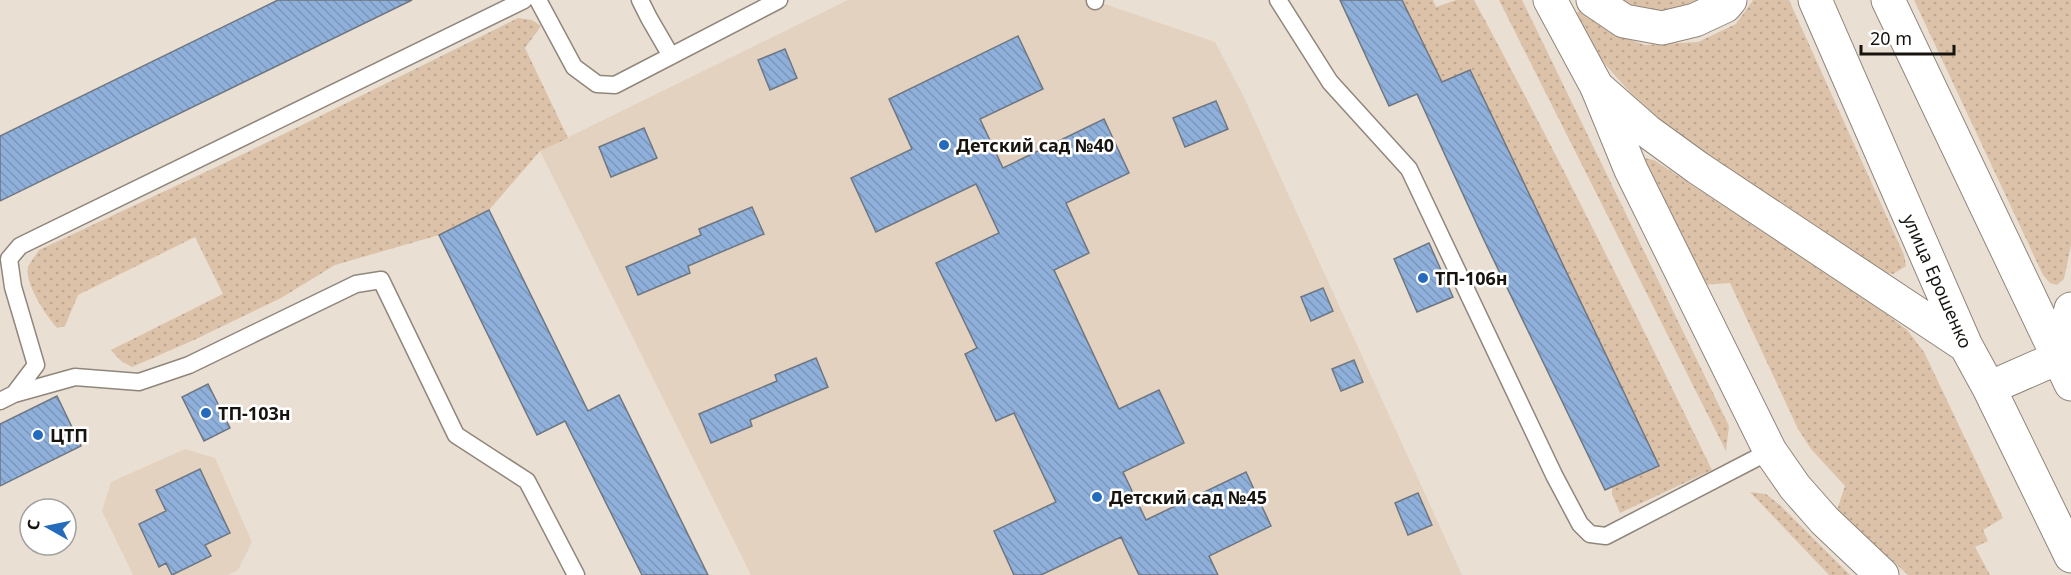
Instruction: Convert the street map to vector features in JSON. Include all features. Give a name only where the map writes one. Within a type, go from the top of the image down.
[{"type":"main road","points":[[1550,0],[1597,87],[1631,170],[1770,451],[1795,487],[1817,512],[1882,575]]},
{"type":"main road","points":[[1593,0],[1624,21],[1662,28],[1695,20],[1725,6],[1730,0]]},
{"type":"main road","name":"улица Ерошенко","points":[[1815,0],[1966,346],[2071,556]]},
{"type":"main road","points":[[1888,0],[2065,371]]},
{"type":"main road","points":[[1597,87],[1647,131],[1698,168],[1966,346]]},
{"type":"main road","points":[[2065,371],[2071,309]]},
{"type":"main road","points":[[1989,388],[2065,371]]},
{"type":"lane","points":[[7,398],[36,365],[13,287],[9,259],[20,246],[524,0]]},
{"type":"lane","points":[[538,0],[574,67],[597,84],[615,85],[779,0]]},
{"type":"lane","points":[[640,0],[671,56]]},
{"type":"lane","points":[[1278,0],[1330,81],[1408,169],[1554,475],[1580,524],[1590,534],[1606,536],[1770,451]]},
{"type":"lane","points":[[7,398],[75,377],[139,382],[189,364],[356,284],[381,280],[456,435],[527,481],[576,575]]},
{"type":"shaded area","points":[[848,0],[1093,0],[1215,42],[1243,95],[1462,575],[751,575],[540,151]]},
{"type":"shaded area","points":[[1402,0],[1433,0],[1436,7],[1456,0],[1474,0],[1566,175],[1712,470],[1620,513],[1612,494],[1612,487],[1659,465],[1470,71],[1442,82]]},
{"type":"shaded area","points":[[1499,0],[1522,0],[1729,426],[1726,451]]},
{"type":"shaded area","points":[[1616,0],[1710,0],[1687,13],[1635,12]]},
{"type":"shaded area","points":[[1753,0],[1789,0],[1904,255],[1906,266],[1893,274],[1881,272],[1672,131],[1629,91],[1593,51],[1574,16],[1580,10],[1609,32],[1645,45],[1698,42],[1736,24]]},
{"type":"shaded area","points":[[1914,0],[2071,0],[2071,245],[2064,279],[2057,285],[2050,283],[2043,275]]},
{"type":"shaded area","points":[[518,18],[532,20],[541,26],[525,48],[568,138],[540,151],[489,210],[439,235],[335,265],[281,298],[132,367],[121,361],[111,350],[223,294],[195,237],[78,295],[65,326],[57,328],[42,308],[29,282],[28,274],[28,267],[39,250],[229,161]]},
{"type":"shaded area","points":[[1644,158],[1654,160],[1885,313],[1907,330],[1924,352],[2003,518],[1983,530],[1988,541],[1975,547],[1990,575],[1908,575],[1837,510],[1845,486],[1811,449],[1798,429],[1730,283],[1702,285],[1641,164]]},
{"type":"shaded area","points":[[185,449],[215,458],[252,542],[238,570],[228,575],[133,575],[102,511],[111,482]]},
{"type":"shaded area","points":[[1750,492],[1766,494],[1781,506],[1850,575],[1829,575]]},
{"type":"building","points":[[278,0],[412,0],[0,201],[0,136]]},
{"type":"building","points":[[1340,0],[1402,0],[1442,82],[1470,70],[1659,466],[1605,490],[1484,240],[1417,94],[1389,106]]},
{"type":"building","points":[[1018,36],[1043,89],[980,119],[1003,168],[1104,119],[1129,173],[1066,203],[1089,253],[1054,270],[1119,409],[1159,390],[1184,443],[1123,472],[1146,520],[1246,472],[1271,526],[1209,556],[1218,575],[1139,575],[1121,537],[1041,575],[1014,575],[994,531],[1056,502],[1014,413],[996,421],[965,354],[977,348],[936,263],[999,233],[976,184],[876,232],[851,178],[912,149],[889,99]]},
{"type":"building","points":[[785,49],[797,78],[770,90],[758,60]]},
{"type":"building","points":[[1216,101],[1228,129],[1185,147],[1173,118]]},
{"type":"building","points":[[644,128],[657,158],[611,177],[599,147]]},
{"type":"building","points":[[752,207],[764,234],[688,266],[690,273],[638,295],[626,267],[701,235],[699,229]]},
{"type":"building","points":[[489,210],[588,411],[619,395],[708,575],[642,575],[565,421],[537,435],[439,235]]},
{"type":"building","name":"ТП-106н","points":[[1429,243],[1453,297],[1417,312],[1394,259]]},
{"type":"building","points":[[1323,288],[1333,311],[1311,321],[1301,297]]},
{"type":"building","points":[[816,358],[828,387],[750,420],[752,426],[711,443],[699,414],[777,381],[775,375]]},
{"type":"building","points":[[1354,360],[1363,382],[1341,391],[1332,369]]},
{"type":"building","name":"ТП-103н","points":[[208,384],[230,428],[204,441],[182,397]]},
{"type":"building","name":"ЦТП","points":[[57,396],[81,446],[0,486],[0,424]]},
{"type":"building","points":[[200,469],[230,533],[205,545],[211,556],[172,575],[166,563],[159,567],[139,524],[166,511],[156,490]]},
{"type":"building","points":[[1418,493],[1432,525],[1408,535],[1395,503]]},
{"type":"place","name":"Детский сад №40","points":[[944,145]]},
{"type":"place","name":"ТП-106н","points":[[1423,278]]},
{"type":"place","name":"ТП-103н","points":[[206,413]]},
{"type":"place","name":"ЦТП","points":[[38,435]]},
{"type":"place","name":"Детский сад №45","points":[[1097,497]]}]
